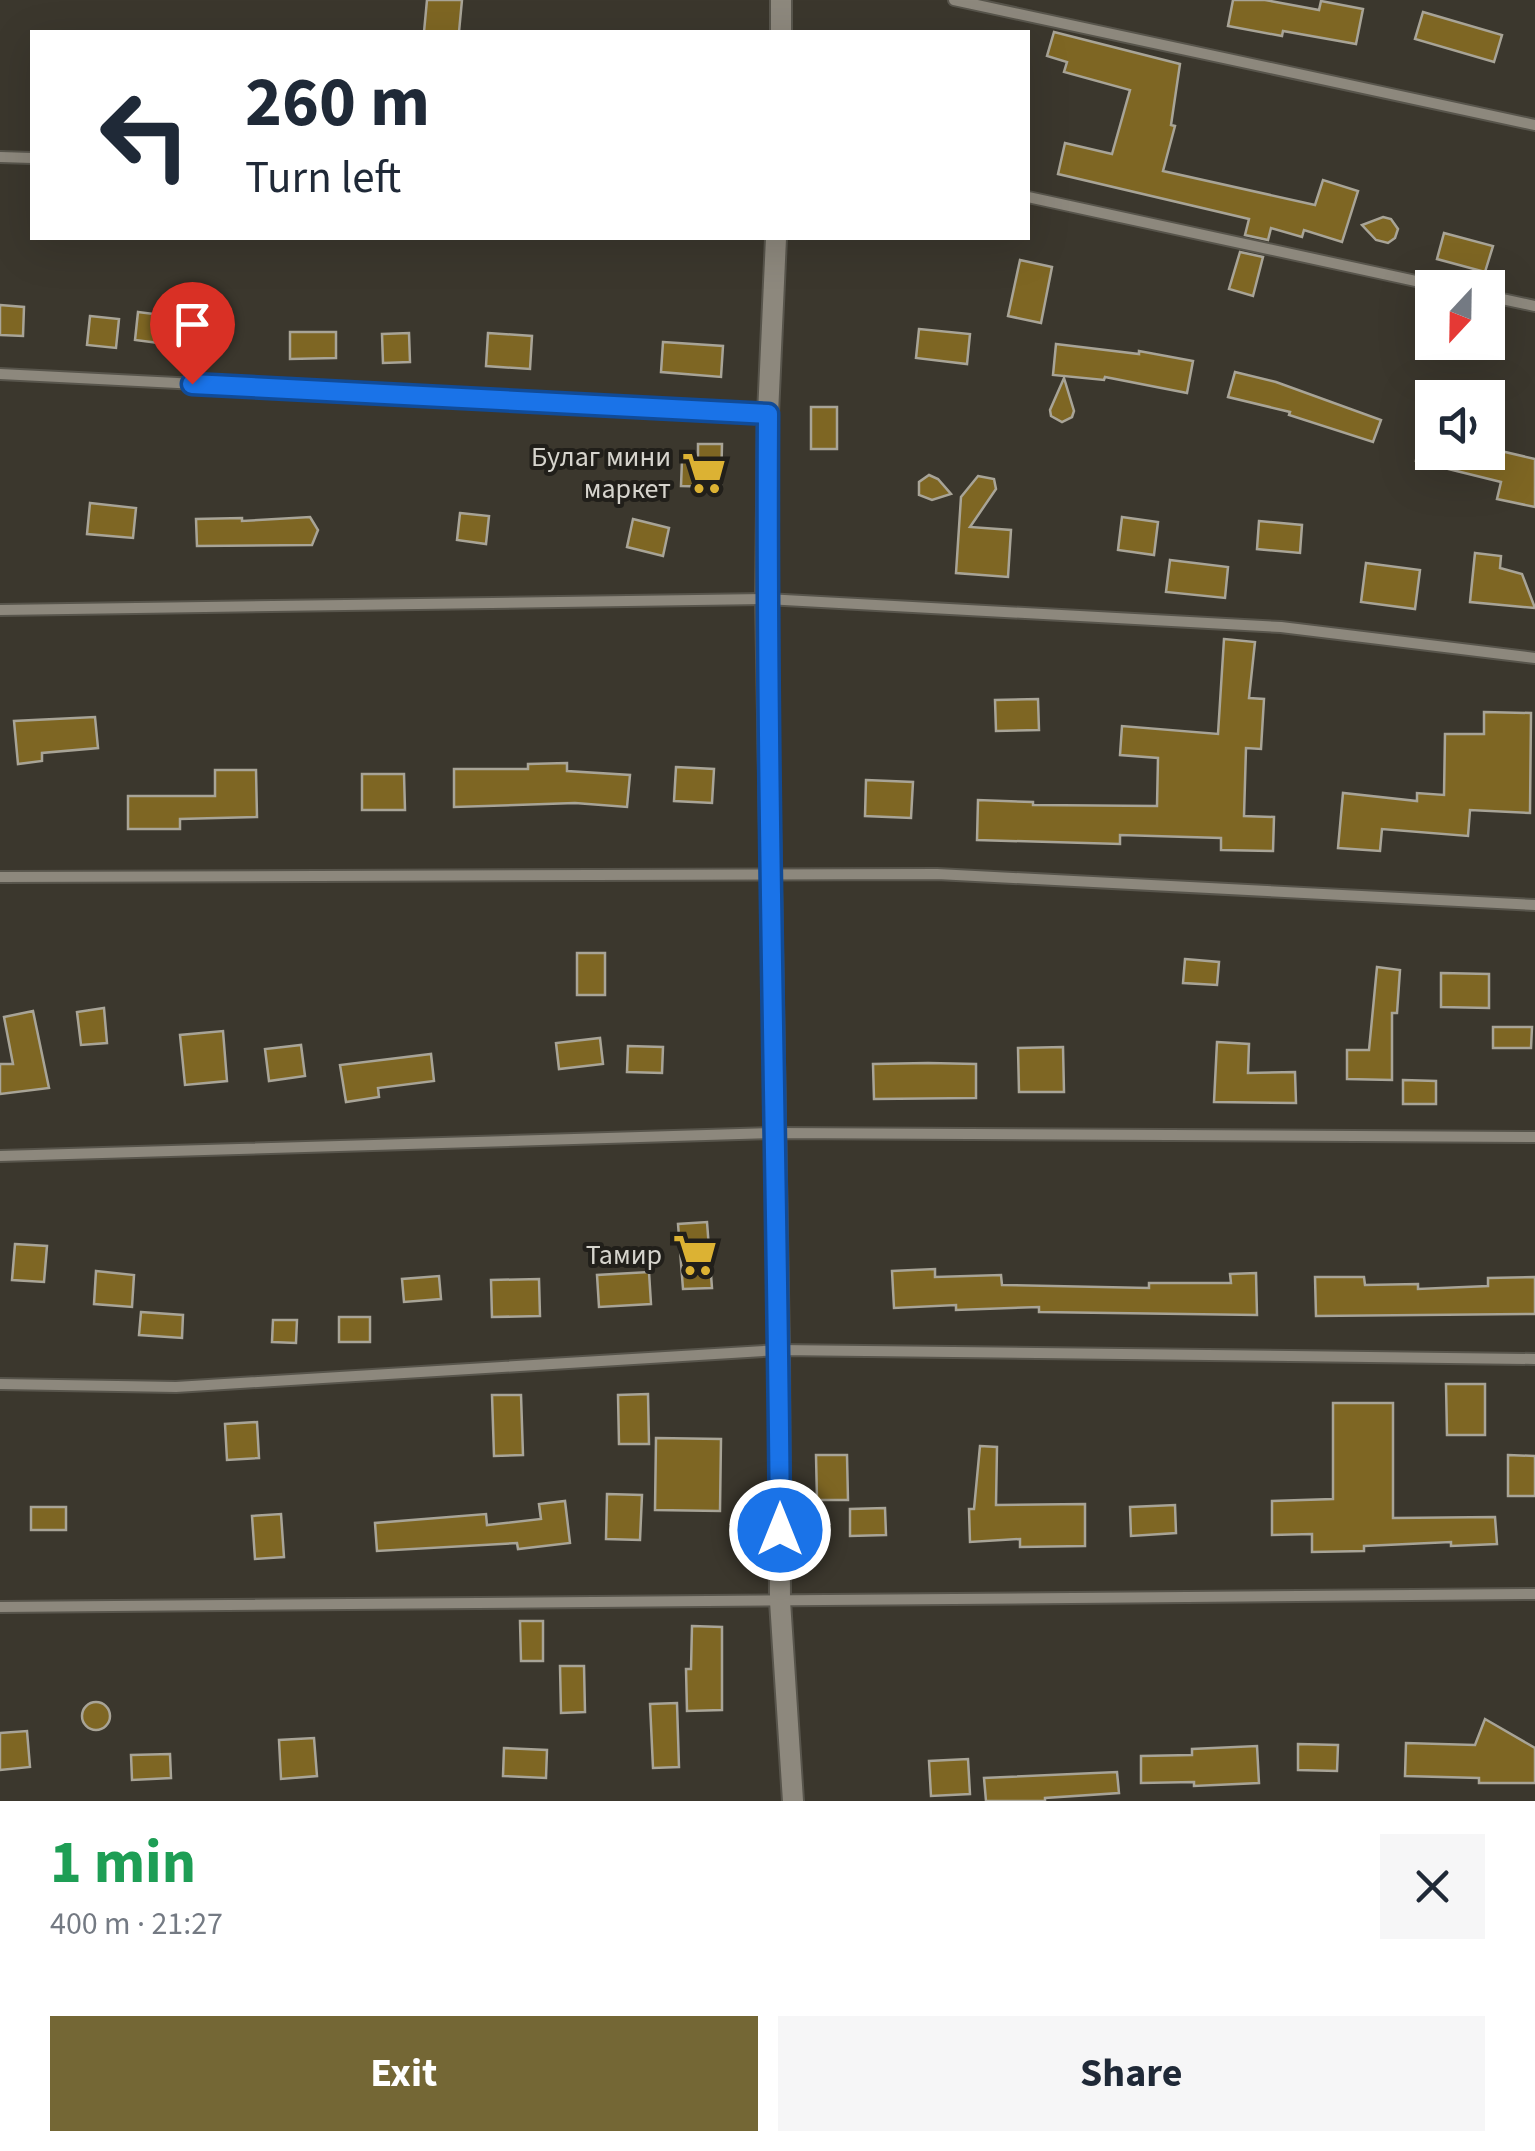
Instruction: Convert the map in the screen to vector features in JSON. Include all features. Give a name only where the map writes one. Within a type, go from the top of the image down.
[{"type":"street","points":[[781,0],[781,30]]},
{"type":"street","points":[[954,0],[1535,125]]},
{"type":"street","points":[[0,157],[30,158]]},
{"type":"street","points":[[1030,197],[1415,281]]},
{"type":"street","points":[[776,240],[768,414],[766,599],[780,1602],[793,1801]]},
{"type":"street","points":[[1505,300],[1535,306]]},
{"type":"street","points":[[0,374],[768,414]]},
{"type":"street","points":[[0,610],[766,599],[1281,627],[1535,658]]},
{"type":"street","points":[[0,876],[937,874],[1535,905]]},
{"type":"street","points":[[0,1156],[776,1133],[1535,1138]]},
{"type":"street","points":[[0,1384],[176,1387],[779,1350],[1535,1359]]},
{"type":"street","points":[[0,1608],[1535,1594]]},
{"type":"building","points":[[427,0],[462,0],[459,30],[424,30]]},
{"type":"building","points":[[1233,0],[1265,0],[1319,10],[1321,1],[1363,9],[1356,44],[1228,26]]},
{"type":"building","points":[[1423,12],[1502,35],[1494,62],[1415,39]]},
{"type":"building","points":[[1054,32],[1180,64],[1171,125],[1175,126],[1163,171],[1315,205],[1323,180],[1358,191],[1342,242],[1304,230],[1302,237],[1271,228],[1268,240],[1245,235],[1249,219],[1058,174],[1065,143],[1112,154],[1130,90],[1064,72],[1067,62],[1047,56]]},
{"type":"building","points":[[1383,217],[1391,219],[1398,229],[1388,243],[1376,240],[1362,225]]},
{"type":"building","points":[[1444,233],[1493,246],[1486,270],[1437,259]]},
{"type":"building","points":[[1240,252],[1263,257],[1253,296],[1229,289]]},
{"type":"building","points":[[1020,260],[1052,267],[1041,323],[1008,316]]},
{"type":"building","points":[[0,305],[24,307],[23,336],[0,335]]},
{"type":"building","points":[[138,312],[170,316],[167,344],[135,340]]},
{"type":"building","points":[[90,316],[119,319],[116,348],[87,345]]},
{"type":"building","points":[[919,329],[970,334],[967,364],[916,358]]},
{"type":"building","points":[[290,332],[336,332],[336,358],[290,359]]},
{"type":"building","points":[[409,333],[410,362],[383,363],[382,334]]},
{"type":"building","points":[[488,333],[532,336],[530,369],[486,366]]},
{"type":"building","points":[[663,342],[723,346],[721,377],[661,372]]},
{"type":"building","points":[[1056,344],[1139,351],[1193,361],[1187,393],[1105,377],[1104,380],[1053,375]]},
{"type":"building","points":[[1235,372],[1276,382],[1381,420],[1373,442],[1289,415],[1290,412],[1228,397]]},
{"type":"building","points":[[1064,378],[1074,411],[1072,417],[1062,422],[1051,416],[1050,410]]},
{"type":"building","points":[[811,407],[837,407],[837,449],[811,449]]},
{"type":"building","points":[[698,444],[722,444],[721,487],[681,486],[682,460],[698,460]]},
{"type":"building","points":[[1505,452],[1535,459],[1535,507],[1497,499],[1501,482],[1452,470],[1505,470]]},
{"type":"building","points":[[929,475],[951,494],[932,500],[919,495],[919,482]]},
{"type":"building","points":[[978,476],[994,479],[996,489],[970,527],[1011,530],[1008,577],[956,573],[961,497]]},
{"type":"building","points":[[90,503],[136,508],[133,538],[87,534]]},
{"type":"building","points":[[460,513],[489,516],[486,544],[457,540]]},
{"type":"building","points":[[310,517],[318,530],[312,545],[197,546],[196,519]]},
{"type":"building","points":[[1122,517],[1158,522],[1154,555],[1118,550]]},
{"type":"building","points":[[633,519],[669,528],[663,556],[627,547]]},
{"type":"building","points":[[1259,521],[1302,525],[1300,553],[1257,549]]},
{"type":"building","points":[[1475,553],[1501,556],[1500,568],[1522,574],[1535,608],[1470,602]]},
{"type":"building","points":[[1170,560],[1228,567],[1225,598],[1166,592]]},
{"type":"building","points":[[1366,563],[1420,570],[1415,609],[1361,602]]},
{"type":"building","points":[[1224,639],[1255,642],[1249,698],[1264,699],[1261,749],[1246,748],[1244,816],[1274,817],[1273,851],[1221,850],[1221,838],[1120,835],[1120,844],[977,840],[978,800],[1033,805],[1157,806],[1158,758],[1120,755],[1122,726],[1218,734]]},
{"type":"building","points":[[1038,699],[1039,730],[996,731],[995,700]]},
{"type":"building","points":[[1484,712],[1531,713],[1530,813],[1470,810],[1468,836],[1382,829],[1380,851],[1338,848],[1343,793],[1417,801],[1417,793],[1444,795],[1445,734],[1484,734]]},
{"type":"building","points":[[95,717],[98,748],[42,753],[42,761],[18,764],[14,721]]},
{"type":"building","points":[[567,763],[567,771],[630,775],[627,807],[575,803],[454,807],[454,769],[528,769],[528,764]]},
{"type":"building","points":[[676,767],[714,769],[712,803],[674,801]]},
{"type":"building","points":[[215,770],[256,770],[257,817],[180,819],[180,829],[128,829],[128,796],[215,796]]},
{"type":"building","points":[[362,774],[404,774],[405,810],[362,810]]},
{"type":"building","points":[[866,780],[913,782],[911,818],[865,816]]},
{"type":"building","points":[[577,953],[605,953],[605,995],[577,995]]},
{"type":"building","points":[[1185,959],[1219,962],[1217,985],[1183,983]]},
{"type":"building","points":[[1377,967],[1400,970],[1397,1013],[1392,1013],[1392,1080],[1347,1079],[1347,1050],[1369,1050]]},
{"type":"building","points":[[1441,973],[1489,974],[1489,1008],[1441,1007]]},
{"type":"building","points":[[104,1008],[107,1043],[81,1045],[77,1012]]},
{"type":"building","points":[[33,1011],[49,1088],[0,1094],[0,1064],[13,1064],[4,1017]]},
{"type":"building","points":[[1493,1027],[1532,1027],[1531,1048],[1493,1048]]},
{"type":"building","points":[[223,1031],[227,1081],[185,1085],[180,1035]]},
{"type":"building","points":[[600,1038],[603,1064],[559,1069],[556,1043]]},
{"type":"building","points":[[1217,1042],[1249,1044],[1248,1073],[1295,1072],[1296,1103],[1214,1102]]},
{"type":"building","points":[[301,1045],[305,1076],[269,1081],[265,1049]]},
{"type":"building","points":[[628,1046],[663,1047],[662,1073],[627,1072]]},
{"type":"building","points":[[1063,1047],[1064,1092],[1019,1092],[1018,1048]]},
{"type":"building","points":[[431,1054],[434,1081],[378,1088],[379,1097],[346,1102],[340,1065]]},
{"type":"building","points":[[873,1064],[976,1064],[976,1098],[874,1099]]},
{"type":"building","points":[[1403,1080],[1436,1081],[1436,1104],[1403,1104]]},
{"type":"building","points":[[707,1222],[712,1288],[683,1289],[678,1224]]},
{"type":"building","points":[[15,1244],[47,1246],[44,1282],[12,1280]]},
{"type":"building","points":[[935,1269],[935,1277],[1001,1275],[1002,1285],[1149,1288],[1149,1283],[1231,1283],[1230,1274],[1256,1273],[1257,1315],[1039,1312],[1039,1307],[956,1310],[956,1305],[894,1308],[892,1271]]},
{"type":"building","points":[[96,1271],[134,1275],[132,1307],[94,1304]]},
{"type":"building","points":[[649,1272],[651,1304],[599,1307],[597,1275]]},
{"type":"building","points":[[439,1276],[441,1299],[404,1302],[402,1279]]},
{"type":"building","points":[[1315,1277],[1364,1277],[1365,1285],[1418,1284],[1418,1289],[1488,1286],[1488,1278],[1535,1277],[1535,1314],[1316,1316]]},
{"type":"building","points":[[539,1279],[540,1316],[492,1317],[491,1280]]},
{"type":"building","points":[[141,1312],[183,1315],[182,1338],[139,1335]]},
{"type":"building","points":[[339,1317],[370,1317],[370,1342],[339,1342]]},
{"type":"building","points":[[273,1320],[297,1320],[296,1343],[272,1342]]},
{"type":"building","points":[[1446,1384],[1485,1384],[1485,1435],[1447,1435]]},
{"type":"building","points":[[648,1394],[649,1444],[619,1444],[618,1395]]},
{"type":"building","points":[[492,1395],[521,1395],[523,1455],[494,1456]]},
{"type":"building","points":[[1333,1403],[1393,1403],[1393,1518],[1495,1517],[1497,1544],[1451,1546],[1451,1542],[1312,1552],[1312,1534],[1272,1535],[1272,1501],[1333,1499]]},
{"type":"building","points":[[257,1422],[259,1458],[227,1460],[225,1424]]},
{"type":"building","points":[[656,1438],[721,1439],[720,1511],[655,1510]]},
{"type":"building","points":[[980,1446],[997,1447],[996,1505],[1085,1504],[1085,1546],[1020,1547],[1020,1539],[970,1542],[969,1509],[974,1509]]},
{"type":"building","points":[[816,1455],[847,1455],[848,1500],[817,1500]]},
{"type":"building","points":[[1508,1455],[1535,1456],[1535,1496],[1508,1496]]},
{"type":"building","points":[[607,1494],[642,1495],[640,1540],[606,1539]]},
{"type":"building","points":[[565,1501],[570,1543],[518,1549],[517,1543],[377,1551],[375,1523],[486,1514],[487,1525],[541,1519],[539,1504]]},
{"type":"building","points":[[1175,1505],[1176,1533],[1131,1536],[1130,1507]]},
{"type":"building","points":[[31,1507],[66,1507],[66,1530],[31,1530]]},
{"type":"building","points":[[885,1508],[886,1535],[850,1536],[850,1509]]},
{"type":"building","points":[[281,1514],[284,1557],[255,1559],[252,1516]]},
{"type":"building","points":[[520,1621],[543,1621],[543,1661],[521,1661]]},
{"type":"building","points":[[692,1626],[722,1627],[722,1710],[687,1711],[686,1669],[691,1669]]},
{"type":"building","points":[[560,1666],[584,1666],[585,1712],[561,1713]]},
{"type":"building","points":[[96,1702],[106,1706],[110,1716],[106,1726],[96,1730],[86,1726],[82,1716],[86,1706]]},
{"type":"building","points":[[677,1703],[679,1767],[653,1768],[650,1704]]},
{"type":"building","points":[[1485,1719],[1535,1748],[1535,1783],[1479,1783],[1479,1778],[1405,1776],[1406,1743],[1475,1745]]},
{"type":"building","points":[[27,1731],[30,1767],[0,1770],[0,1733]]},
{"type":"building","points":[[314,1738],[317,1776],[281,1779],[279,1740]]},
{"type":"building","points":[[1298,1744],[1338,1745],[1337,1771],[1298,1770]]},
{"type":"building","points":[[1257,1746],[1259,1783],[1141,1783],[1141,1756],[1192,1755],[1192,1749]]},
{"type":"building","points":[[504,1748],[547,1750],[546,1778],[503,1776]]},
{"type":"building","points":[[170,1754],[171,1778],[132,1780],[131,1755]]},
{"type":"building","points":[[968,1759],[970,1794],[931,1796],[929,1761]]},
{"type":"building","points":[[1117,1772],[1119,1793],[1045,1801],[986,1801],[984,1778]]},
{"type":"place","name":"Булаг мини маркет","points":[[704,473]]},
{"type":"place","name":"Тамир","points":[[695,1255]]},
{"type":"route","points":[[192,384],[768,414],[766,599],[780,1530]]}]
